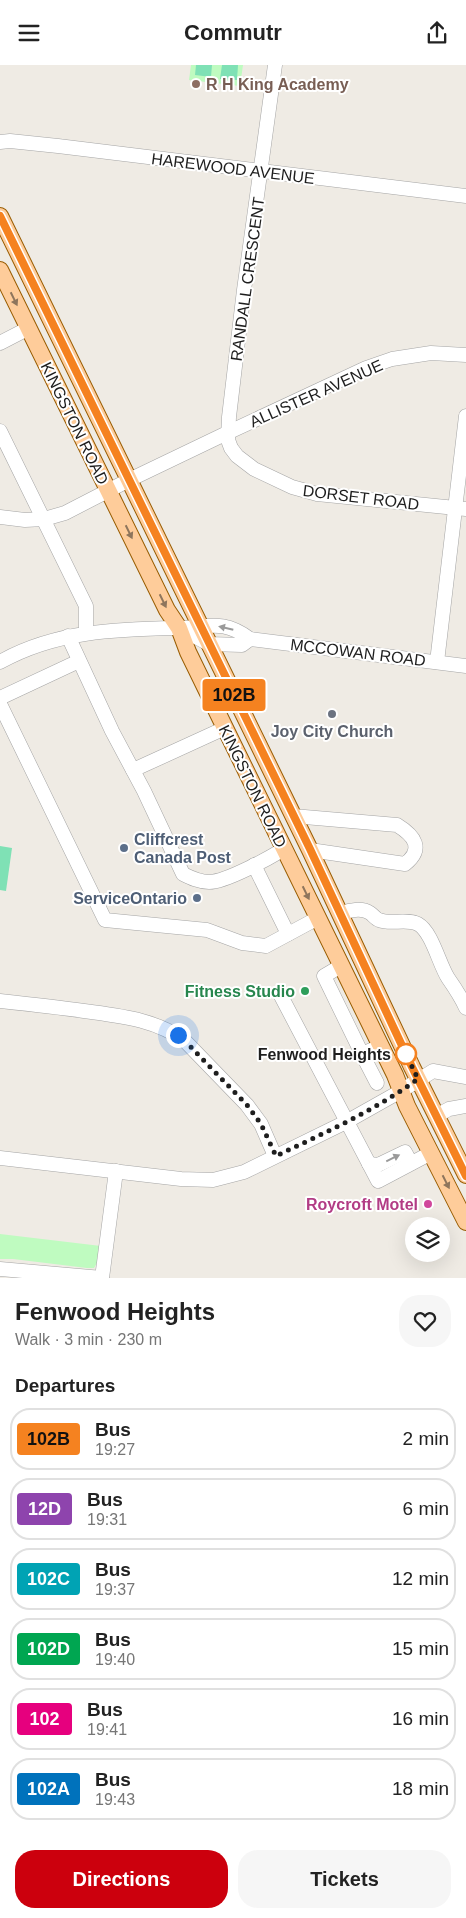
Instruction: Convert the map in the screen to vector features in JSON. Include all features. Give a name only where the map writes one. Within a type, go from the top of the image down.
[{"type":"main road","name":"KINGSTON ROAD","points":[[0,216],[310,849],[418,1079],[466,1175]]},
{"type":"main road","name":"KINGSTON ROAD","points":[[0,270],[167,610],[178,628],[224,728],[466,1222]]},
{"type":"street","name":"RANDALL CRESCENT","points":[[227,433],[244,290],[262,172],[275,65]]},
{"type":"street","name":"HAREWOOD AVENUE","points":[[0,142],[10,141],[58,146],[466,197]]},
{"type":"street","points":[[0,343],[29,328]]},
{"type":"street","name":"ALLISTER AVENUE","points":[[227,433],[366,368],[392,359],[431,353],[466,355]]},
{"type":"street","points":[[437,662],[461,509],[466,416]]},
{"type":"street","points":[[0,431],[86,606],[86,633]]},
{"type":"street","points":[[0,517],[25,520],[44,519],[65,513],[129,479],[227,433]]},
{"type":"street","name":"DORSET ROAD","points":[[227,433],[231,448],[245,463],[292,487],[305,491],[461,509]]},
{"type":"street","name":"MCCOWAN ROAD","points":[[178,628],[212,624],[238,631],[250,639],[466,666]]},
{"type":"street","points":[[0,662],[31,647],[68,636],[161,627],[178,628]]},
{"type":"street","name":"MCCOWAN ROAD","points":[[178,628],[209,644],[242,645],[250,639]]},
{"type":"street","points":[[68,636],[183,874],[194,880],[210,882],[225,878],[284,849]]},
{"type":"street","points":[[0,698],[80,661]]},
{"type":"street","points":[[0,704],[105,920],[206,930],[242,943],[266,946],[318,918]]},
{"type":"street","points":[[133,770],[224,728]]},
{"type":"street","points":[[293,816],[397,825],[413,839],[416,849],[413,857],[405,864],[310,849]]},
{"type":"street","points":[[254,865],[288,934]]},
{"type":"street","points":[[340,913],[354,910],[364,911],[379,920],[411,922],[422,927],[466,1008]]},
{"type":"street","points":[[340,966],[324,976],[377,1083]]},
{"type":"street","points":[[280,994],[378,1181],[431,1153]]},
{"type":"street","points":[[0,1001],[136,1018],[178,1035],[247,1105],[261,1124],[276,1156]]},
{"type":"street","points":[[362,1054],[381,1046]]},
{"type":"street","points":[[0,1158],[181,1179],[213,1180],[244,1172],[346,1122],[433,1071],[466,1077]]},
{"type":"street","points":[[436,1115],[449,1109],[466,1106]]},
{"type":"street","points":[[0,1269],[102,1278],[116,1171]]},
{"type":"green space","points":[[191,65],[243,65],[240,86],[189,80]]},
{"type":"green space","points":[[196,65],[212,65],[211,77],[195,75]]},
{"type":"green space","points":[[222,65],[238,65],[237,80],[220,79]]},
{"type":"green space","points":[[0,846],[12,848],[6,891],[0,890]]},
{"type":"green space","points":[[0,1234],[101,1246],[94,1268],[0,1259]]},
{"type":"bus line","name":"102B","points":[[0,216],[310,849],[412,1067],[466,1176]]},
{"type":"place","name":"R H King Academy","points":[[196,84]]},
{"type":"place","name":"Joy City Church","points":[[332,714]]},
{"type":"place","name":"Cliffcrest Canada Post","points":[[124,848]]},
{"type":"place","name":"ServiceOntario","points":[[197,898]]},
{"type":"place","name":"Fitness Studio","points":[[305,991]]},
{"type":"place","name":"Fenwood Heights","points":[[406,1054]]},
{"type":"place","name":"Roycroft Motel","points":[[428,1204]]},
{"type":"route","points":[[178,1035],[247,1105],[261,1124],[276,1156],[346,1122],[401,1091],[418,1079],[406,1054]]}]
